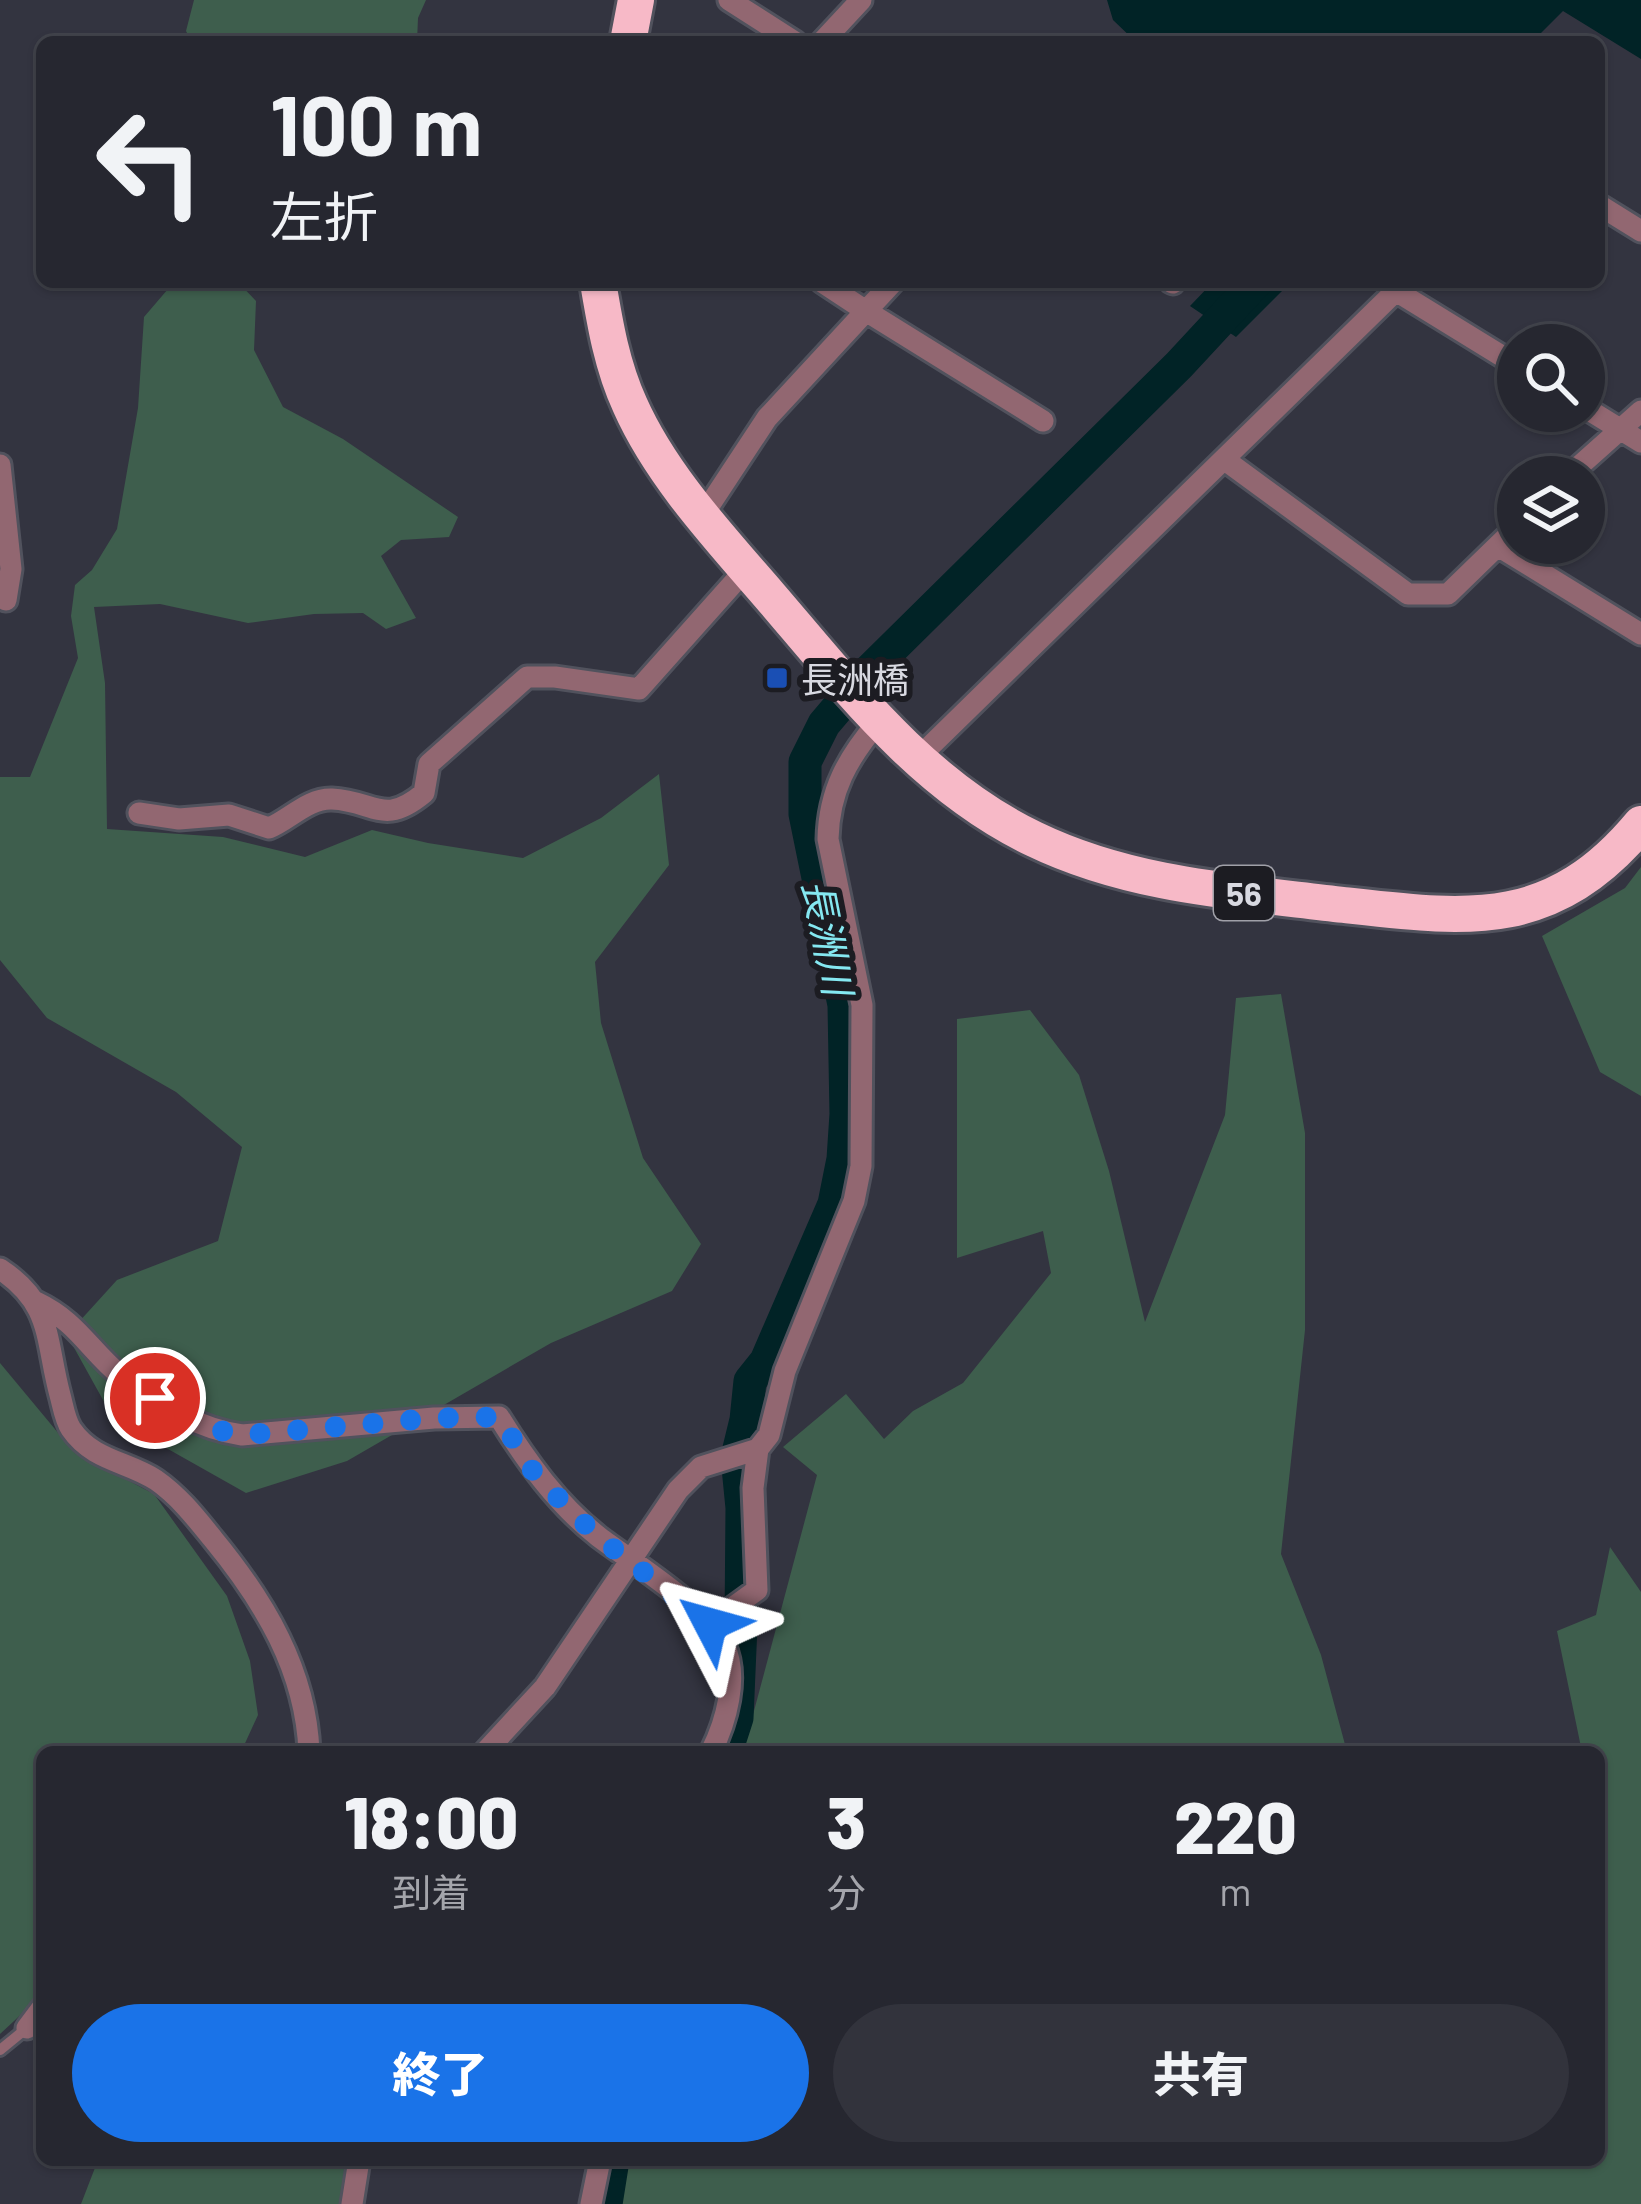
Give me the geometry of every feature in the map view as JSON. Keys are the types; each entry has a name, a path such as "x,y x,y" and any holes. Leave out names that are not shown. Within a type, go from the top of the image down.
{"highway":[{"path":"629,36 636,0"},
{"name":"56","path":"599,288 608,344 629,403 658,458 873,716 977,808 1036,840 1126,874 1447,916 1503,913 1558,895 1600,867 1641,824"}],"street":[{"path":"729,0 786,36"},
{"path":"828,36 861,0"},
{"path":"1605,209 1641,231"},
{"path":"831,288 1043,421"},
{"path":"703,514 767,418 887,288"},
{"path":"917,759 1398,288"},
{"path":"1403,288 1497,352"},
{"path":"1632,436 1641,411"},
{"path":"1605,419 1632,436"},
{"path":"1589,456 1598,447 1632,436"},
{"path":"1225,460 1408,594 1448,594 1497,547"},
{"path":"0,465 11,568 6,600"},
{"path":"1527,564 1641,634"},
{"path":"139,813 179,819 229,815 269,828 308,805 333,799 392,813 405,808 424,794 429,764 527,677 639,688 746,569"},
{"path":"490,1746 544,1687 678,1490 701,1467 758,1449 770,1435 785,1371 848,1218 861,1166 862,1005 829,839 829,817 847,760 873,716"},
{"path":"0,1268 25,1286 46,1323 69,1426 88,1449 153,1478 181,1501 253,1587 296,1680 308,1746"},
{"path":"36,1302 64,1316 122,1377 220,1432 242,1435 499,1417 536,1476 596,1535 710,1624 726,1647 730,1686 723,1728 714,1746"},
{"path":"710,1624 757,1589 753,1488 758,1449"},
{"path":"27,2028 36,2016"},
{"path":"352,2204 358,2166"},
{"path":"591,2204 599,2166"}],"lane":[{"path":"0,2050 27,2028"}],"shaded area":[{"path":"194,0 426,0 417,36 189,36"},
{"path":"1107,0 1641,0 1641,59 1563,11 1538,36 1130,36 1113,20"},
{"path":"169,288 244,288 256,301 254,350 283,407 343,439 458,517 449,537 401,540 381,556 416,618 386,629 363,613 248,623 160,604 94,607 105,683 107,829 223,837 305,857 372,830 523,858 601,818 659,774 669,865 595,962 601,1023 643,1158 701,1244 672,1291 551,1343 347,1461 246,1493 113,1418 67,1335 117,1280 218,1241 242,1147 176,1092 47,1018 0,960 0,777 30,777 78,658 71,616 75,585 92,570 117,529 138,408 144,317"},
{"path":"1207,288 1285,288 1236,337 1190,306"},
{"path":"1641,867 1641,1096 1600,1072 1542,936 1625,888"},
{"path":"1281,994 1305,1133 1305,1330 1281,1554 1321,1655 1345,1746 745,1746 817,1475 783,1447 846,1394 884,1439 913,1411 963,1383 1051,1273 1043,1231 957,1258 957,1019 1030,1010 1079,1075 1109,1171 1145,1322 1225,1115 1236,998"},
{"path":"0,1363 74,1452 154,1494 227,1596 250,1661 258,1715 244,1746 36,1746 36,2001 0,2034"},
{"path":"1610,1547 1641,1592 1641,2204 621,2204 627,2166 1605,2166 1605,1746 1581,1746 1557,1631 1596,1615"},
{"path":"96,2166 345,2166 341,2204 81,2204"}],"waterway":[{"name":"長洲川","path":"728,1746 737,1718 741,1625 742,1508 737,1457 750,1381 766,1361 834,1204 843,1159 844,1005 805,814 805,762 824,724 869,671 1179,365 1250,288"},
{"name":"長洲川","path":"606,2204 612,2166"}],"place":[{"name":"長洲橋","path":"777,678"}],"route":[{"path":"155,1398 220,1432 242,1435 499,1417 536,1476 596,1535 710,1624"}]}
